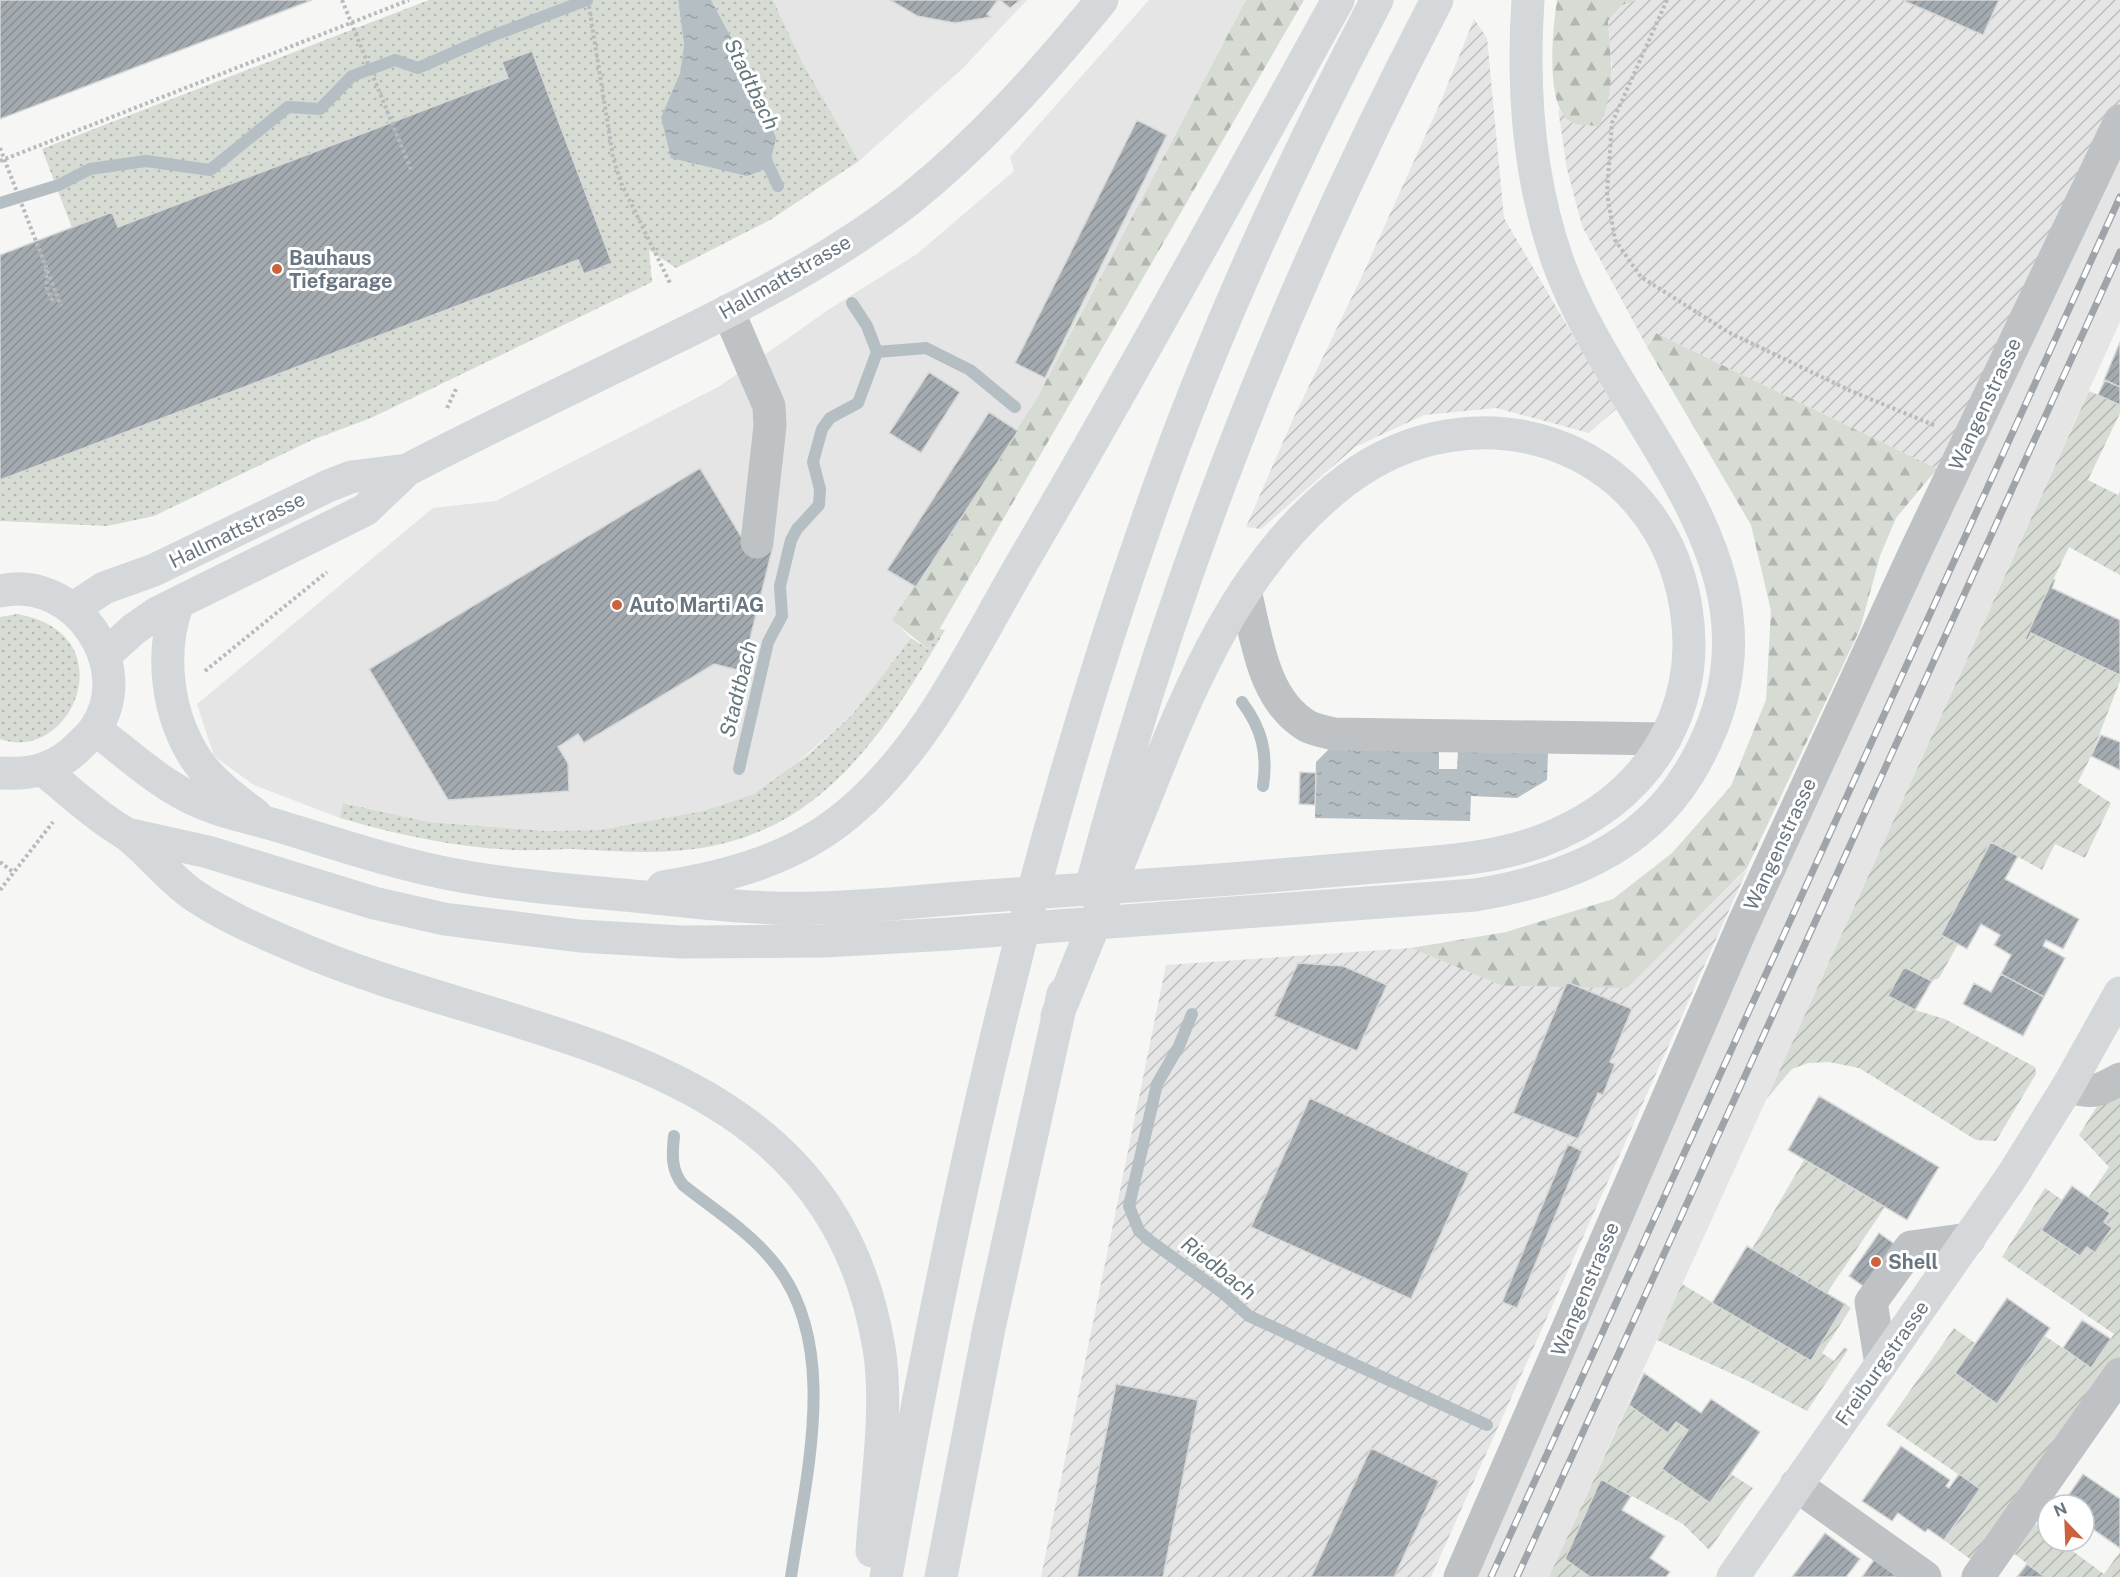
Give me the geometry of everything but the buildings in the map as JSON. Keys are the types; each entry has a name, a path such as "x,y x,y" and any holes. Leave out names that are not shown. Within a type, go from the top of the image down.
{"main road":[{"name":"Hallmattstrasse","path":"104,656 134,629 178,603 365,510 407,470 728,311 803,271 910,199 990,127 1102,0"},
{"path":"581,891 622,891 696,882 738,872 786,854 828,830 849,813 901,761 936,708 1053,509 1338,0"},
{"path":"886,1577 936,1317 987,1077 1052,821 1080,724 1148,516 1221,330 1302,148 1377,0"},
{"path":"941,1577 991,1317 1057,1016 1132,741 1177,600 1233,446 1310,260 1397,77 1437,0"},
{"path":"127,834 208,852 374,903 444,919 512,929 682,942 825,941 948,934 1475,895 1546,880 1603,856 1642,828 1682,785 1710,732 1719,709 1728,656 1728,631 1720,576 1691,502 1667,458 1605,360 1558,263 1539,195 1527,128 1524,72 1528,0"},
{"path":"95,729 144,768 184,795 224,813 267,823 369,855 456,876 581,891 784,908 957,898 1190,882 1438,862 1504,853 1556,835 1603,810 1636,781 1665,740 1682,700 1689,658 1688,614 1677,567 1666,544 1641,506 1606,472 1562,447 1514,435 1471,431 1426,438 1404,445 1367,465 1319,503 1268,560 1245,591 1204,660 1186,698 1057,1016"},
{"name":"Hallmattstrasse","path":"74,608 104,588 154,570 328,486 351,477 407,470"},
{"path":"0,591 33,591 56,597 74,608 88,625 104,656 108,684 105,707 95,729 71,754 43,770 22,774 0,773"},
{"path":"178,603 168,634 167,656 169,681 188,744 200,763 230,796 267,823"},
{"path":"43,770 127,834 194,895 236,919 347,968 419,993 580,1041 651,1069 713,1099 757,1130 794,1166 834,1220 862,1276 879,1350 881,1411 871,1577"},
{"name":"Freiburgstrasse","path":"1733,1577 1969,1239 2068,1086 2120,993"}],"lane":[{"name":"Wangenstrasse","path":"1460,1577 1742,927 1968,439 2120,121"},
{"path":"728,311 769,406 770,426 757,542"},
{"path":"1245,591 1265,670 1281,704 1308,727 1334,734 1665,740"},
{"path":"2068,1086 2086,1092 2095,1091 2120,1079"},
{"path":"1881,1364 1871,1302 1911,1247 1969,1239"},
{"path":"1978,1577 2120,1374"},
{"path":"1796,1485 1925,1577"}],"path":[{"path":"342,0 412,172"},
{"path":"0,161 409,0"},
{"path":"588,0 598,52 599,82 613,157 621,183 671,285"},
{"path":"1667,0 1612,123 1607,193 1615,240 1641,278 1728,332 1851,391 1968,439"},
{"path":"0,148 61,306"},
{"path":"46,266 47,289 53,302"},
{"path":"199,676 296,597"},
{"path":"0,890 60,814"},
{"path":"0,862 13,872"}],"shaded area":[{"path":"773,0 1027,0 962,69 859,161 801,60"},
{"path":"1149,0 1246,0 1036,400 893,620 911,638 852,715 784,774 754,794 703,811 599,830 546,831 429,822 344,803 340,818 254,785 214,756 197,704 433,508 496,501 720,386 828,310 917,254 1014,171 1010,157"},
{"path":"1637,0 2120,0 2120,108 1937,469 1656,333 1647,347 1582,226 1567,169 1558,109 1572,123 1612,68 1608,21 1622,5"},
{"path":"1474,19 1487,38 1504,218 1616,409 1589,433 1496,408 1424,415 1355,447 1261,529 1246,527 1293,419 1362,276 1441,101"},
{"path":"2120,121 2120,322 1549,1577 1460,1577"},
{"path":"1748,868 1431,1577 1041,1577 1166,965 1412,948 1503,986 1627,987"}],"green space":[{"path":"429,0 678,0 684,45 680,73 661,117 754,80 711,0 773,0 801,60 859,161 770,220 676,268 649,250 652,282 371,418 312,440 154,516 107,526 0,521 0,480 578,260 584,274 612,263 532,51 508,78 118,227 72,228 42,149"},
{"path":"1246,0 1304,0 928,649 892,620 1036,400"},
{"path":"1557,0 1637,0 1622,5 1608,21 1610,87 1599,126 1571,122 1562,114 1557,100 1552,66"},
{"path":"1656,333 1937,469 1896,518 1880,556 1860,629 1747,868 1627,988 1503,986 1411,948 1506,932 1613,899 1672,853 1731,786 1766,700 1771,611 1751,525 1647,347"},
{"path":"2089,391 2120,405 2120,413 2088,480 2118,495 2120,491 2120,575 2069,547 2025,639 2027,640 2031,633 2120,675 2120,681 2091,756 2078,782 2111,803 2085,858 2055,844 2042,870 1991,842 1941,935 1958,944 1939,978 1932,981 1904,967 1888,996 1915,1010 1945,1019 2035,1067 2036,1074 1996,1141 1976,1140 1859,1068 1829,1062 1808,1063 1792,1069 1767,1098"},
{"path":"17,614 51,626 71,645 79,669 77,693 66,716 49,733 26,742 0,739 0,617"},
{"path":"940,629 945,630 899,704 875,738 847,769 817,797 783,820 745,837 701,848 669,851 514,850 426,839 340,818 343,803 429,822 546,831 599,830 703,811 754,794 808,755 852,715 911,638 928,649"},
{"path":"2120,1092 2120,1360 1977,1564 1944,1540 1980,1489 1886,1425 1954,1328 1975,1343 1955,1373 1997,1403 2045,1336 2091,1367 2114,1334 2002,1257 2045,1188 2062,1200 2042,1230 2080,1256 2087,1247 2095,1252 2112,1229 2104,1222 2110,1213 2088,1198 2109,1167 2079,1135 2099,1103"},
{"path":"1804,1160 1885,1207 1827,1293 1752,1249"},
{"path":"1682,1284 1810,1361 1845,1304 1851,1308 1822,1353 1834,1361 1844,1347 1848,1350 1807,1411 1746,1380 1657,1340"},
{"path":"1628,1405 1668,1433 1676,1422 1688,1430 1662,1469 1710,1503 1731,1474 1753,1488 1709,1550 1683,1524 1601,1479 1565,1559 1590,1577 1549,1577"},
{"path":"2029,1519 2036,1524 2036,1553 2075,1553 2104,1574 2120,1552 2120,1577 2045,1577 2008,1549"}],"water":[{"path":"678,0 711,0 754,80 776,138 769,168 747,176 671,158 661,117 680,73 684,45"},
{"path":"1331,747 1439,749 1439,769 1457,769 1458,751 1548,753 1547,780 1517,798 1471,796 1470,821 1315,818 1316,762"}],"waterway":[{"path":"0,203 59,185 90,169 146,161 210,170 288,107 320,109 352,76 395,60 418,68 489,37 587,0"},
{"name":"Stadtbach","path":"763,154 778,186"},
{"name":"Stadtbach","path":"739,769 768,642 782,616 780,586 791,540 797,529 819,505 820,489 813,462 822,429 830,418 858,403 877,352 867,326 852,303"},
{"name":"Riedbach","path":"877,352 926,348 970,370 1015,407"},
{"name":"Riedbach","path":"1242,702 1262,742 1265,763 1263,786"},
{"name":"Riedbach","path":"1192,1014 1179,1046 1157,1084 1129,1206 1139,1231 1224,1294 1249,1316 1487,1425"},
{"path":"674,1136 673,1162 676,1174 683,1185 762,1248 793,1292 806,1330 813,1370 813,1412 810,1455 791,1577"}],"railway":[{"path":"1491,1577 2120,197"},
{"path":"1517,1577 2120,252"}],"place":[{"name":"Bauhaus Tiefgarage","path":"277,269"},
{"name":"Auto Marti AG","path":"617,605"},
{"name":"Shell","path":"1876,1262"}]}
